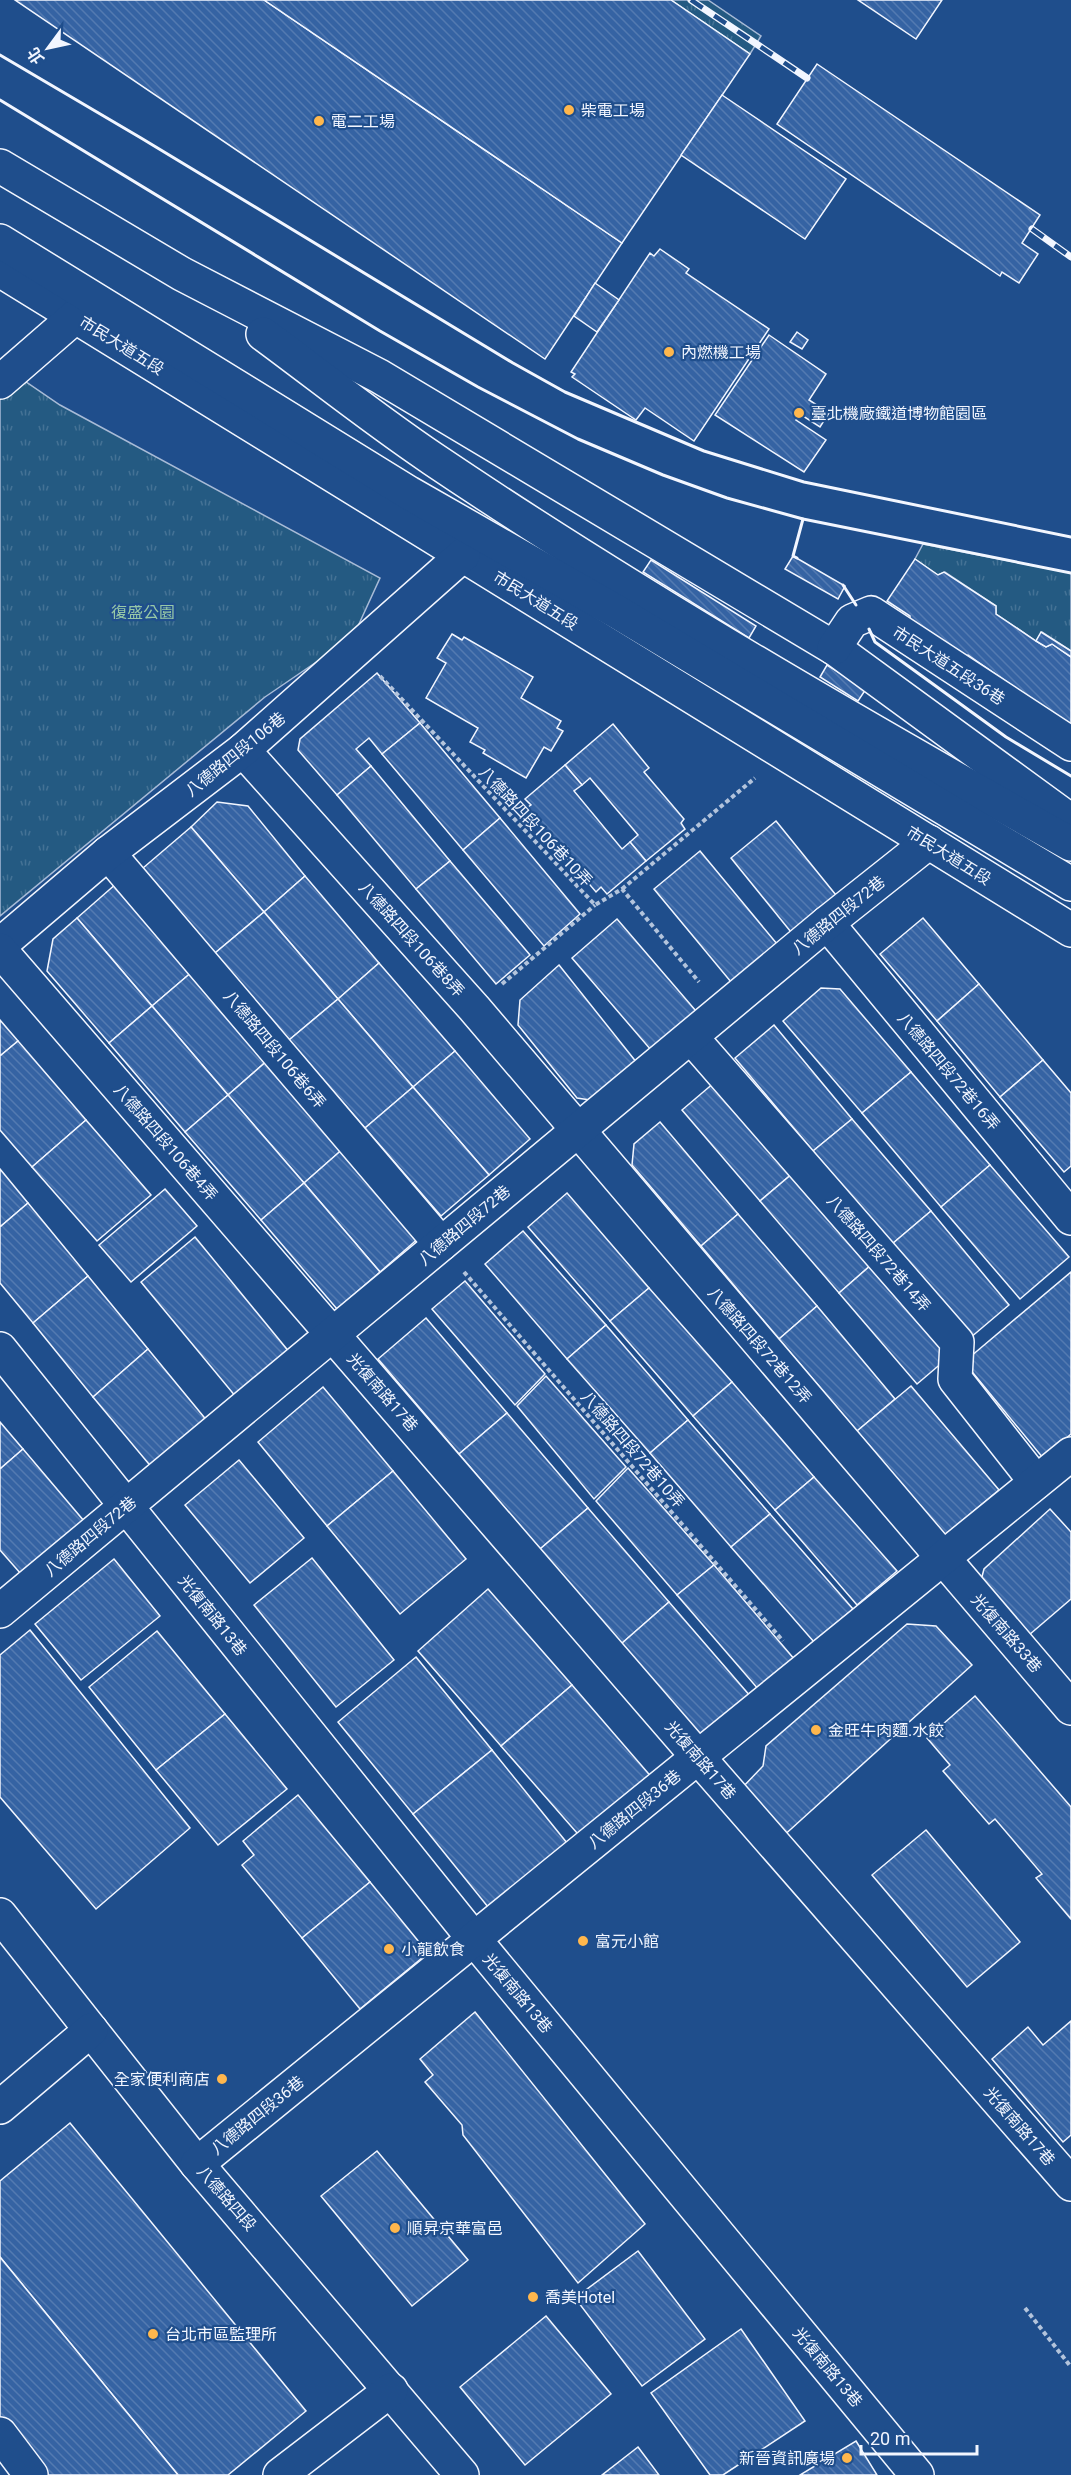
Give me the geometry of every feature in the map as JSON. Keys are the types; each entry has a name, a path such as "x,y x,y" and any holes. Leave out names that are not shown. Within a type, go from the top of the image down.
{"main road":[{"path":"0,166 182,274 379,376 834,648 1071,821"},
{"path":"0,242 409,494 619,613 1071,884"},
{"name":"市民大道五段","path":"0,270 1071,930"},
{"path":"182,274 433,459 594,562 931,765 1071,844"},
{"path":"0,382 76,316"},
{"name":"八德路四段106巷","path":"0,945 108,853 243,750 463,555"},
{"name":"市民大道五段36巷","path":"834,648 852,621 871,614 1071,744"},
{"name":"八德路四段106巷8弄","path":"243,750 474,1008 577,1131"},
{"name":"八德路四段72巷","path":"0,1611 722,1010 929,842"},
{"name":"八德路四段106巷6弄","path":"108,853 441,1245"},
{"name":"八德路四段72巷16弄","path":"827,924 1071,1218"},
{"name":"八德路四段106巷4弄","path":"0,950 333,1334"},
{"name":"八德路四段72巷14弄","path":"691,1037 957,1342 955,1379 1036,1482"},
{"name":"八德路四段72巷12弄","path":"577,1131 942,1558"},
{"name":"光復南路17巷","path":"333,1334 1071,2184"},
{"name":"光復南路13巷","path":"0,1349 474,1939 917,2475"},
{"name":"八德路四段36巷","path":"197,2164 1071,1454"},
{"name":"光復南路33巷","path":"942,1558 1071,1708"},
{"name":"八德路四段","path":"0,1915 197,2164 392,2390 455,2472"},
{"path":"0,2107 91,2030"},
{"path":"280,2475 392,2390"},
{"path":"0,2434 31,2475"}],"path":[{"name":"八德路四段106巷10弄","path":"357,650 595,905 622,890 785,753"},
{"path":"622,890 722,1010"},
{"path":"474,1008 595,905"},
{"name":"八德路四段72巷10弄","path":"441,1245 807,1669"},
{"path":"1025,2308 1071,2367"}],"green space":[{"path":"671,0 708,0 761,36 750,54"},
{"name":"復盛公園","path":"0,364 60,405 380,578 353,637 265,697 0,916"},
{"path":"923,544 1071,573 1071,651 1042,632 1036,641 996,614 996,606 945,572 938,575 915,559"}],"building":[{"name":"電二工場","path":"15,0 264,0 622,243 545,359"},
{"name":"柴電工場","path":"264,0 671,0 750,54 622,243"},
{"path":"858,0 942,0 916,39"},
{"path":"817,64 1040,215 1022,243 1038,254 1019,283 1002,272 1000,276 777,124"},
{"path":"722,95 846,179 805,239 681,155"},
{"name":"內燃機工場","path":"660,249 689,269 686,273 769,329 694,441 645,408 636,420 572,377 575,374 571,372 650,253 654,256"},
{"path":"595,283 619,300 597,332 574,316"},
{"path":"797,332 808,340 802,349 790,342"},
{"path":"769,335 826,374 809,400 829,413 820,427 800,414 796,420 826,440 804,472 715,415"},
{"path":"793,556 845,586 838,599 785,569"},
{"path":"915,559 938,575 944,572 996,606 996,614 1036,641 1046,647 1052,644 1071,657 1071,732 1017,695 1017,689 968,655 962,658 910,623 910,616 887,601"},
{"path":"651,560 756,626 749,638 643,572"},
{"path":"1041,632 1071,651 1071,657 1052,644 1046,647 1036,641"},
{"path":"452,634 462,640 464,637 533,677 521,698 561,721 557,728 563,731 551,751 544,747 526,778 483,753 485,750 470,742 478,728 426,698 446,663 437,658"},
{"path":"827,665 866,689 858,701 820,677"},
{"path":"377,673 420,723 382,754 369,738 356,749 371,766 337,795 298,750 300,739"},
{"path":"420,723 500,818 463,850 382,754"},
{"path":"613,724 649,768 644,772 684,819 681,823 685,829 646,861 630,842 638,835 590,778 582,785 565,765"},
{"path":"565,765 582,785 574,791 622,849 630,842 646,861 607,894 601,887 596,892 525,809 531,805 525,799"},
{"path":"371,766 450,861 416,889 337,795"},
{"path":"217,802 248,806 305,876 264,912 191,827"},
{"path":"500,818 580,914 544,946 463,850"},
{"path":"776,821 844,905 799,942 731,858"},
{"path":"191,827 264,912 215,953 143,868"},
{"path":"700,851 782,950 736,988 654,889"},
{"path":"450,861 530,955 496,984 416,889"},
{"path":"305,876 379,963 338,999 264,912"},
{"path":"117,883 193,971 152,1006 77,918"},
{"path":"264,912 338,999 289,1040 215,953"},
{"path":"77,918 152,1006 109,1043 47,971 53,939"},
{"path":"923,918 979,984 937,1021 880,954"},
{"path":"617,919 702,1018 657,1057 572,958"},
{"path":"379,963 455,1051 413,1087 338,999"},
{"path":"559,965 641,1068 603,1102 577,1098 518,1025 520,1000"},
{"path":"193,971 269,1059 228,1095 152,1006"},
{"path":"979,984 1043,1060 1000,1097 937,1021"},
{"path":"821,988 840,989 911,1072 862,1113 783,1021"},
{"path":"338,999 413,1087 365,1128 289,1040"},
{"path":"152,1006 228,1095 185,1132 109,1043"},
{"path":"0,1020 18,1041 0,1056"},
{"path":"774,1025 852,1119 813,1151 735,1058"},
{"path":"18,1041 86,1120 32,1167 0,1130 0,1056"},
{"path":"455,1051 530,1139 489,1175 413,1087"},
{"path":"269,1059 345,1147 304,1183 228,1095"},
{"path":"1043,1060 1071,1093 1071,1166 1064,1172 1000,1097"},
{"path":"911,1072 990,1165 941,1207 862,1113"},
{"path":"715,1082 793,1173 760,1201 682,1110"},
{"path":"413,1087 489,1175 441,1216 365,1128"},
{"path":"228,1095 304,1183 261,1220 185,1132"},
{"path":"852,1119 931,1211 892,1244 813,1151"},
{"path":"86,1120 151,1195 97,1241 32,1167"},
{"path":"660,1122 738,1214 701,1246 632,1165 634,1144"},
{"path":"345,1147 421,1236 380,1272 304,1183"},
{"path":"990,1165 1069,1257 1020,1299 941,1207"},
{"path":"0,1169 28,1203 0,1227"},
{"path":"793,1173 871,1265 839,1293 760,1201"},
{"path":"304,1183 380,1272 337,1309 261,1220"},
{"path":"165,1189 197,1226 131,1282 99,1245"},
{"path":"567,1193 649,1288 610,1321 528,1227"},
{"path":"28,1203 88,1276 33,1323 0,1283 0,1227"},
{"path":"931,1211 1009,1305 970,1338 892,1244"},
{"path":"738,1214 817,1306 779,1339 701,1246"},
{"path":"523,1231 606,1325 567,1359 485,1264"},
{"path":"195,1237 290,1353 236,1397 141,1282"},
{"path":"871,1265 950,1356 917,1384 839,1293"},
{"path":"1071,1272 1071,1434 1043,1458 964,1362"},
{"path":"88,1276 148,1349 93,1397 33,1323"},
{"path":"465,1281 545,1374 515,1405 432,1309"},
{"path":"649,1288 732,1382 693,1416 610,1321"},
{"path":"817,1306 895,1399 857,1431 779,1339"},
{"path":"426,1318 507,1413 459,1454 378,1359"},
{"path":"606,1325 688,1420 650,1453 567,1359"},
{"path":"148,1349 208,1422 153,1469 93,1397"},
{"path":"546,1376 626,1467 594,1499 517,1406"},
{"path":"732,1382 814,1477 775,1510 693,1416"},
{"path":"911,1386 999,1490 945,1535 857,1431"},
{"path":"323,1387 393,1471 327,1526 258,1442"},
{"path":"507,1413 588,1508 540,1549 459,1454"},
{"path":"688,1420 770,1514 731,1547 650,1453"},
{"path":"0,1422 23,1449 0,1469"},
{"path":"23,1449 84,1521 21,1574 0,1550 0,1469"},
{"path":"239,1460 304,1538 250,1583 185,1505"},
{"path":"628,1468 714,1565 677,1595 596,1501"},
{"path":"393,1471 466,1559 400,1614 327,1526"},
{"path":"814,1477 897,1571 857,1605 775,1510"},
{"path":"588,1508 669,1602 621,1644 540,1549"},
{"path":"1050,1509 1071,1532 1071,1599 1022,1641 979,1588 984,1569"},
{"path":"770,1514 853,1609 814,1642 731,1547"},
{"path":"312,1558 394,1660 336,1707 254,1605"},
{"path":"114,1559 160,1616 81,1680 35,1624"},
{"path":"714,1565 795,1660 759,1690 677,1595"},
{"path":"488,1589 572,1685 501,1746 418,1651"},
{"path":"669,1602 751,1697 703,1739 621,1644"},
{"path":"907,1624 936,1626 972,1665 780,1839 740,1790 763,1766 766,1746"},
{"path":"30,1630 190,1828 96,1909 0,1797 0,1655"},
{"path":"157,1631 225,1714 156,1770 89,1687"},
{"path":"416,1657 492,1750 413,1814 338,1722"},
{"path":"572,1685 654,1780 584,1841 501,1746"},
{"path":"975,1696 1071,1807 1071,1919 1036,1878 1042,1874 995,1819 989,1824 943,1771 950,1765 927,1738"},
{"path":"225,1714 287,1789 218,1845 156,1770"},
{"path":"492,1750 567,1843 488,1907 413,1814"},
{"path":"298,1795 370,1882 302,1938 242,1865 254,1855 243,1841"},
{"path":"926,1830 1020,1942 967,1987 872,1875"},
{"path":"370,1882 428,1953 360,2009 302,1938"},
{"path":"475,2012 645,2224 578,2283 463,2135 462,2125 425,2082 433,2075 420,2059"},
{"path":"1071,2021 1071,2135 1063,2142 992,2059 1028,2027 1043,2045"},
{"name":"台北市區監理所","path":"70,2123 306,2411 228,2475 178,2475 0,2257 0,2181"},
{"name":"順昇京華富邑","path":"377,2151 468,2260 412,2306 321,2196"},
{"path":"638,2251 705,2339 642,2386 575,2298"},
{"path":"0,2257 178,2475 44,2475 0,2421"},
{"path":"546,2316 611,2394 525,2465 460,2387"},
{"path":"741,2329 805,2421 723,2475 710,2475 651,2393"},
{"name":"新晉資訊廣場","path":"856,2441 877,2475 800,2475"},
{"path":"638,2447 659,2475 602,2475"}],"railway":[{"path":"691,0 807,78"},
{"path":"1032,229 1071,257"}],"wall":[{"path":"0,55 565,392 704,451 804,482 1071,537"},
{"path":"0,100 380,331 478,387 578,439 663,475 727,498 803,519 1071,573"},
{"path":"797,558 793,556 803,519"},
{"path":"843,585 856,605"},
{"path":"869,629 875,642 1006,737 1071,776"}],"place":[{"name":"柴電工場","path":"569,110"},
{"name":"電二工場","path":"319,121"},
{"name":"內燃機工場","path":"669,352"},
{"name":"臺北機廠鐵道博物館園區","path":"799,413"},
{"name":"金旺牛肉麵.水餃","path":"816,1730"},
{"name":"富元小館","path":"583,1941"},
{"name":"小龍飲食","path":"389,1949"},
{"name":"全家便利商店","path":"222,2079"},
{"name":"順昇京華富邑","path":"395,2228"},
{"name":"喬美Hotel","path":"533,2297"},
{"name":"台北市區監理所","path":"153,2334"},
{"name":"新晉資訊廣場","path":"847,2458"}]}
